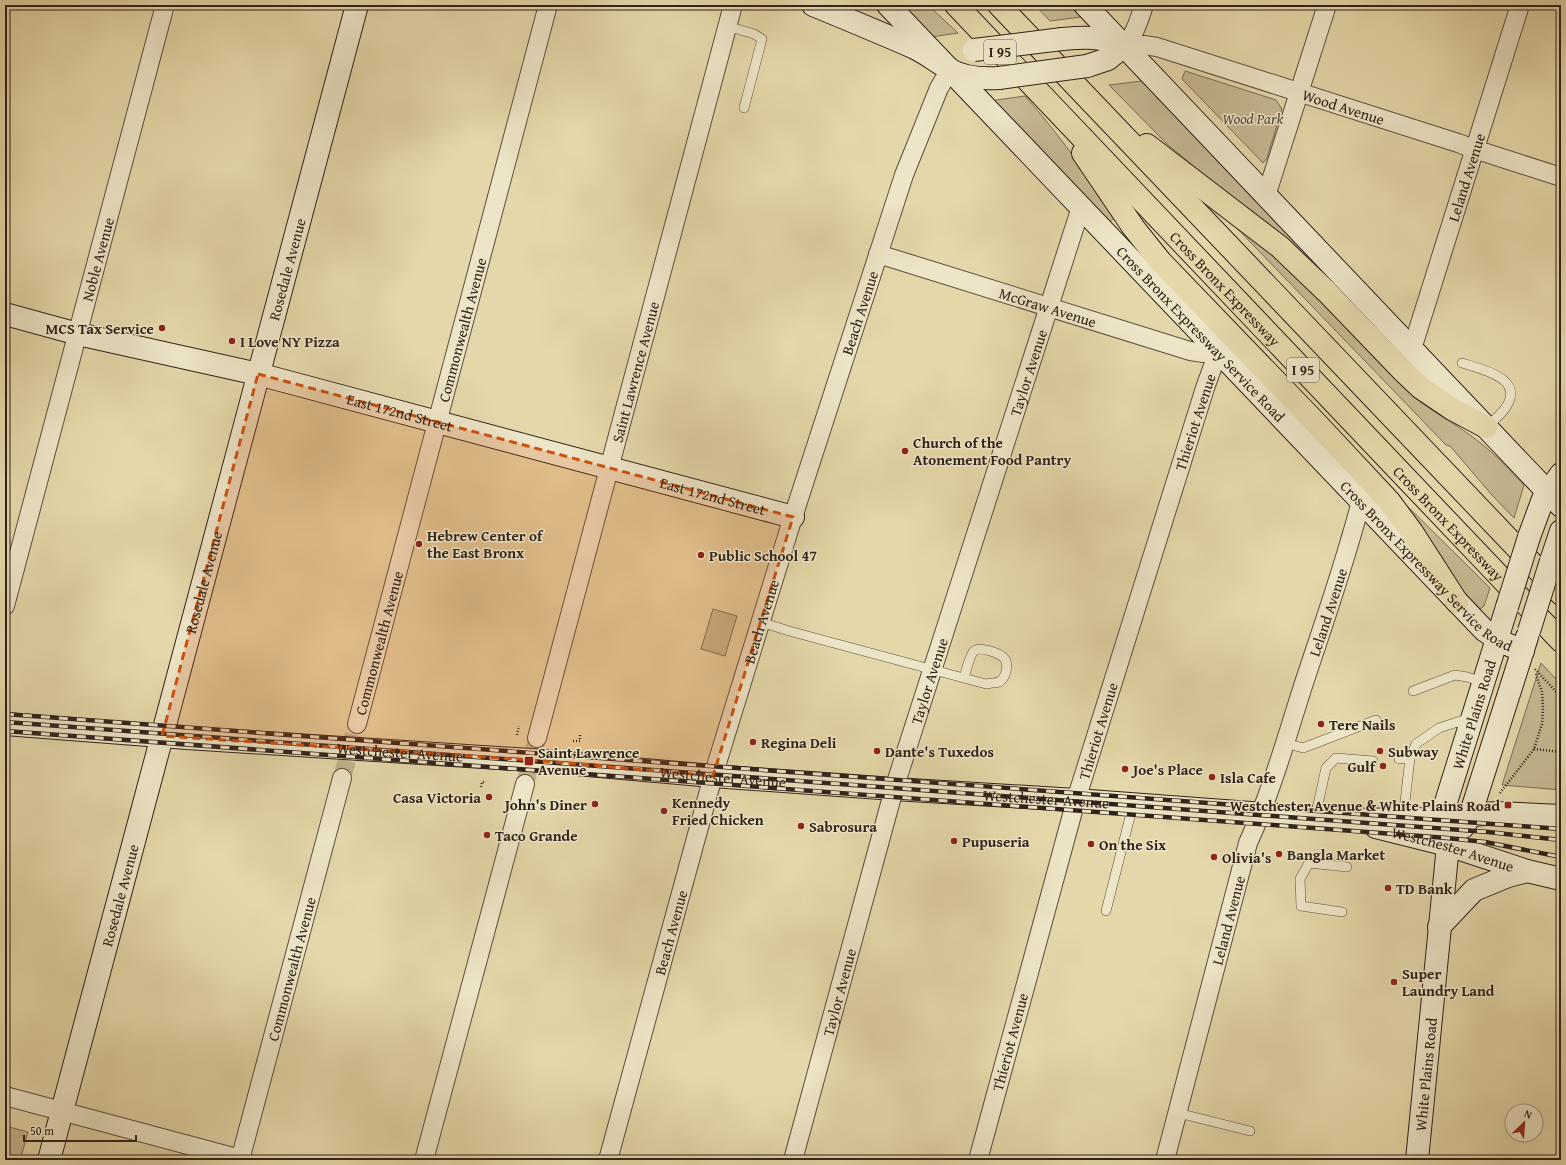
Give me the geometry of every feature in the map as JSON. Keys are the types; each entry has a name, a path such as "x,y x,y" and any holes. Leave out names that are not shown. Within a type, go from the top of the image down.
{"highway":[{"name":"Cross Bronx Expressway","path":"956,5 1561,641"},
{"name":"Cross Bronx Expressway","path":"999,5 1561,594"},
{"path":"1004,5 1016,24"},
{"path":"1044,98 1151,251 1173,276 1317,424 1388,501 1412,532 1456,602"},
{"path":"1095,106 1280,247 1318,282 1402,370 1422,388 1452,409 1486,427"}],"main road":[{"name":"Rosedale Avenue","path":"49,1160 356,5"},
{"path":"813,5 914,48 938,61 950,70 973,78 999,78 1087,66 1108,59 1124,46"},
{"name":"Cross Bronx Expressway Service Road","path":"888,5 1484,630 1496,639 1526,641"},
{"path":"1085,5 1554,499"},
{"path":"950,70 961,58 974,50 1084,37 1098,38 1124,46"},
{"name":"East 172nd Street","path":"5,314 78,334 258,374 794,517"},
{"name":"White Plains Road","path":"1417,1160 1448,845 1441,818 1506,607 1536,516 1554,499 1561,474"},
{"name":"White Plains Road","path":"1448,845 1460,832 1470,816 1561,530"},
{"name":"Westchester Avenue","path":"5,724 162,736 531,760 713,776 1076,800 1345,820 1441,818 1497,813 1561,816"},
{"name":"Westchester Avenue","path":"1345,820 1448,845 1527,871 1561,879"},
{"path":"1439,927 1474,890 1508,876 1527,871"}],"street":[{"name":"Noble Avenue","path":"5,606 165,5"},
{"name":"Commonwealth Avenue","path":"356,724 548,5"},
{"name":"Saint Lawrence Avenue","path":"537,738 733,5"},
{"path":"1124,46 1134,32 1144,5"},
{"path":"1266,196 1327,5"},
{"name":"Leland Avenue","path":"1412,349 1520,5"},
{"name":"Wood Avenue","path":"1124,46 1138,45 1157,47 1561,177"},
{"name":"Beach Avenue","path":"608,1160 713,776 761,622 904,175 918,136 942,82 950,70"},
{"name":"Taylor Avenue","path":"794,1160 894,789 1081,207"},
{"name":"McGraw Avenue","path":"878,254 1190,351 1204,353 1218,352"},
{"name":"Thieriot Avenue","path":"978,1160 1076,800 1218,352"},
{"name":"Leland Avenue","path":"1165,1160 1248,843 1261,814 1285,743 1361,501"},
{"name":"Commonwealth Avenue","path":"241,1160 342,778"},
{"path":"424,1160 525,784"},
{"path":"5,1096 241,1160"}],"lane":[{"path":"727,26 754,34 762,39 744,108"},
{"path":"1462,363 1495,374 1503,379 1510,388 1510,396 1507,407 1486,427"},
{"path":"761,622 789,631 986,684 998,682 1003,677 1007,666 1005,658 982,649 976,650 973,653 964,677"},
{"path":"1413,691 1455,675 1483,682"},
{"path":"1403,819 1410,758 1416,744 1439,728 1472,718"},
{"path":"1285,743 1303,748 1376,720"},
{"path":"1315,818 1326,768 1336,758 1373,761"},
{"path":"1399,759 1410,758"},
{"path":"1106,911 1132,805"},
{"path":"1342,912 1301,906 1300,879 1310,863 1346,867"},
{"path":"1178,1113 1250,1131"}],"path":[{"path":"1500,793 1534,749 1542,724 1542,692 1533,667 1561,696"},
{"path":"517,735 519,726"},
{"path":"573,741 580,741 580,735"},
{"path":"1534,749 1561,752"},
{"path":"481,787 482,782 486,782"}],"highlighted area":[{"path":"258,374 793,517 713,776 531,760 162,736"}],"green space":[{"path":"901,5 928,5 958,33 931,37"},
{"path":"1035,5 1070,5 1081,17 1050,21"},
{"name":"Wood Park","path":"1185,71 1276,100 1282,109 1267,158 1263,163 1182,79"},
{"path":"1142,81 1316,264 1312,266 1278,237 1269,224 1215,184 1167,144 1109,85"},
{"path":"1025,96 1061,140 1116,216 1109,223 994,102 996,100"},
{"path":"1229,220 1295,273 1413,396 1481,443 1512,472 1524,485 1514,518 1491,494 1450,446 1446,445"},
{"path":"1376,475 1490,588 1484,606 1480,609 1458,586"},
{"path":"713,609 737,616 725,656 701,649"},
{"path":"1541,663 1555,678 1561,673 1561,790 1502,785"},
{"path":"5,1126 28,1132 20,1160 5,1160"}],"tunnel":[{"path":"342,778 357,724"},
{"path":"525,784 537,738"}],"railway":[{"path":"5,714 1561,829"},
{"path":"5,722 1488,832 1561,840"},
{"path":"5,731 1447,838 1485,842 1561,857"}],"place":[{"name":"MCS Tax Service","path":"162,328"},
{"name":"I Love NY Pizza","path":"232,341"},
{"name":"Church of the Atonement Food Pantry","path":"905,451"},
{"name":"Hebrew Center of the East Bronx","path":"419,544"},
{"name":"Public School 47","path":"701,555"},
{"name":"Tere Nails","path":"1321,724"},
{"name":"Regina Deli","path":"753,742"},
{"name":"Dante's Tuxedos","path":"877,751"},
{"name":"Subway","path":"1380,751"},
{"name":"Saint Lawrence Avenue","path":"529,761"},
{"name":"Gulf","path":"1383,766"},
{"name":"Joe's Place","path":"1125,769"},
{"name":"Isla Cafe","path":"1212,777"},
{"name":"Casa Victoria","path":"489,797"},
{"name":"John's Diner","path":"595,804"},
{"name":"Westchester Avenue & White Plains Road","path":"1508,805"},
{"name":"Kennedy Fried Chicken","path":"664,811"},
{"name":"Sabrosura","path":"801,826"},
{"name":"Taco Grande","path":"487,835"},
{"name":"Pupuseria","path":"954,841"},
{"name":"On the Six","path":"1091,844"},
{"name":"Bangla Market","path":"1279,854"},
{"name":"Olivia's","path":"1214,857"},
{"name":"TD Bank","path":"1388,888"},
{"name":"Super Laundry Land","path":"1394,982"}]}
